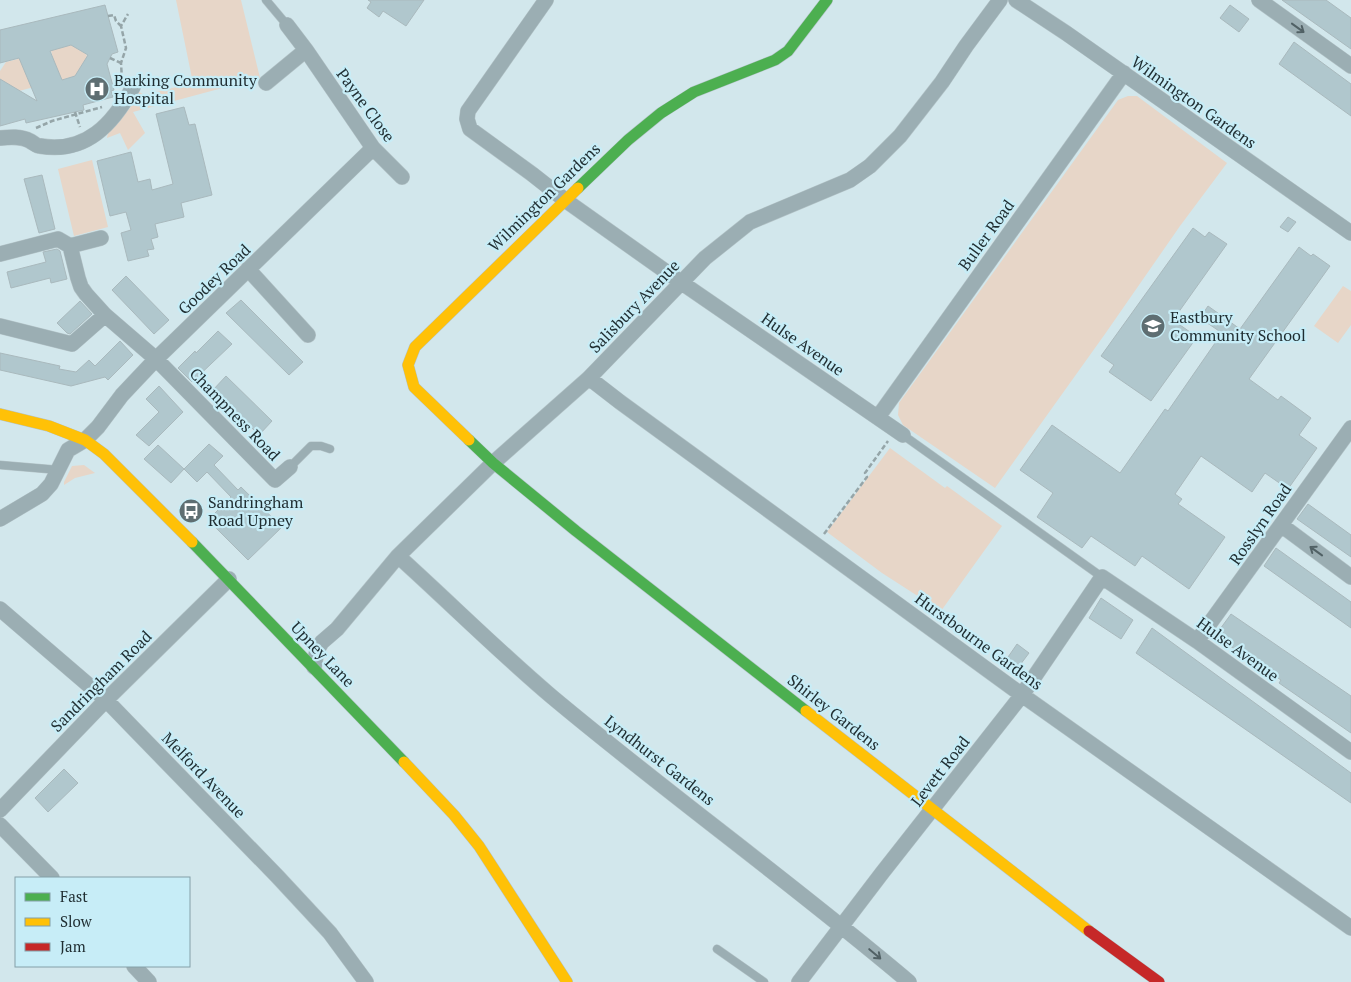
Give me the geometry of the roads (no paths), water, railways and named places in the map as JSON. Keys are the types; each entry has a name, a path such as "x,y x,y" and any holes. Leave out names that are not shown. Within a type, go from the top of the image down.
{"street":[{"name":"Hulse Avenue","path":"546,0 468,111 470,129 565,200 899,433"},
{"name":"Wilmington Gardens","path":"493,463 414,387 408,365 415,347 628,140 661,113 694,92 775,60 788,51 826,0"},
{"name":"Salisbury Avenue","path":"314,667 317,650 322,642 337,629 398,556 493,463 589,378 705,258 750,222 850,180 870,166 900,136 942,82 1000,0"},
{"name":"Wilmington Gardens","path":"1016,0 1124,73 1351,233"},
{"path":"1259,0 1351,66"},
{"name":"Payne Close","path":"287,25 373,148 402,178"},
{"path":"266,82 306,50"},
{"name":"Buller Road","path":"878,417 1124,73"},
{"path":"0,138 14,137 29,140 37,146 59,148 74,145 100,131 122,109 128,87"},
{"name":"Goodey Road","path":"0,519 42,494 51,484 68,450 85,440 98,427 122,395 156,359 373,148"},
{"path":"0,254 58,239 70,246 101,241"},
{"path":"70,246 81,287 105,315 156,359"},
{"path":"248,270 308,334"},
{"path":"0,326 72,344 105,315"},
{"name":"Champness Road","path":"156,359 275,480 290,467"},
{"name":"Hurstbourne Gardens","path":"589,378 1022,695 1351,928"},
{"name":"Upney Lane","path":"0,414 50,426 85,440 119,469 314,667 459,821 479,846 558,966 566,982"},
{"name":"Rosslyn Road","path":"1197,641 1351,428"},
{"name":"Shirley Gardens","path":"493,463 576,531 1070,917 1159,982"},
{"path":"1281,525 1351,577"},
{"name":"Lyndhurst Gardens","path":"398,556 550,695 842,925 908,982"},
{"name":"Hulse Avenue","path":"1102,577 1197,641 1351,752"},
{"name":"Levett Road","path":"799,982 1022,695 1102,577"},
{"name":"Sandringham Road","path":"0,810 106,700 228,579"},
{"name":"Melford Avenue","path":"0,609 106,700 330,933 366,982"},
{"path":"0,825 51,877"},
{"path":"135,967 149,982"}],"lane":[{"path":"266,0 287,25"},
{"path":"899,433 1102,577"},
{"path":"290,467 312,446 330,449"},
{"path":"0,465 59,470"},
{"path":"717,950 764,982"}],"place":[{"name":"Barking Community Hospital","path":"97,89"},
{"name":"Eastbury Community School","path":"1153,326"},
{"name":"Sandringham Road Upney","path":"191,511"}]}
